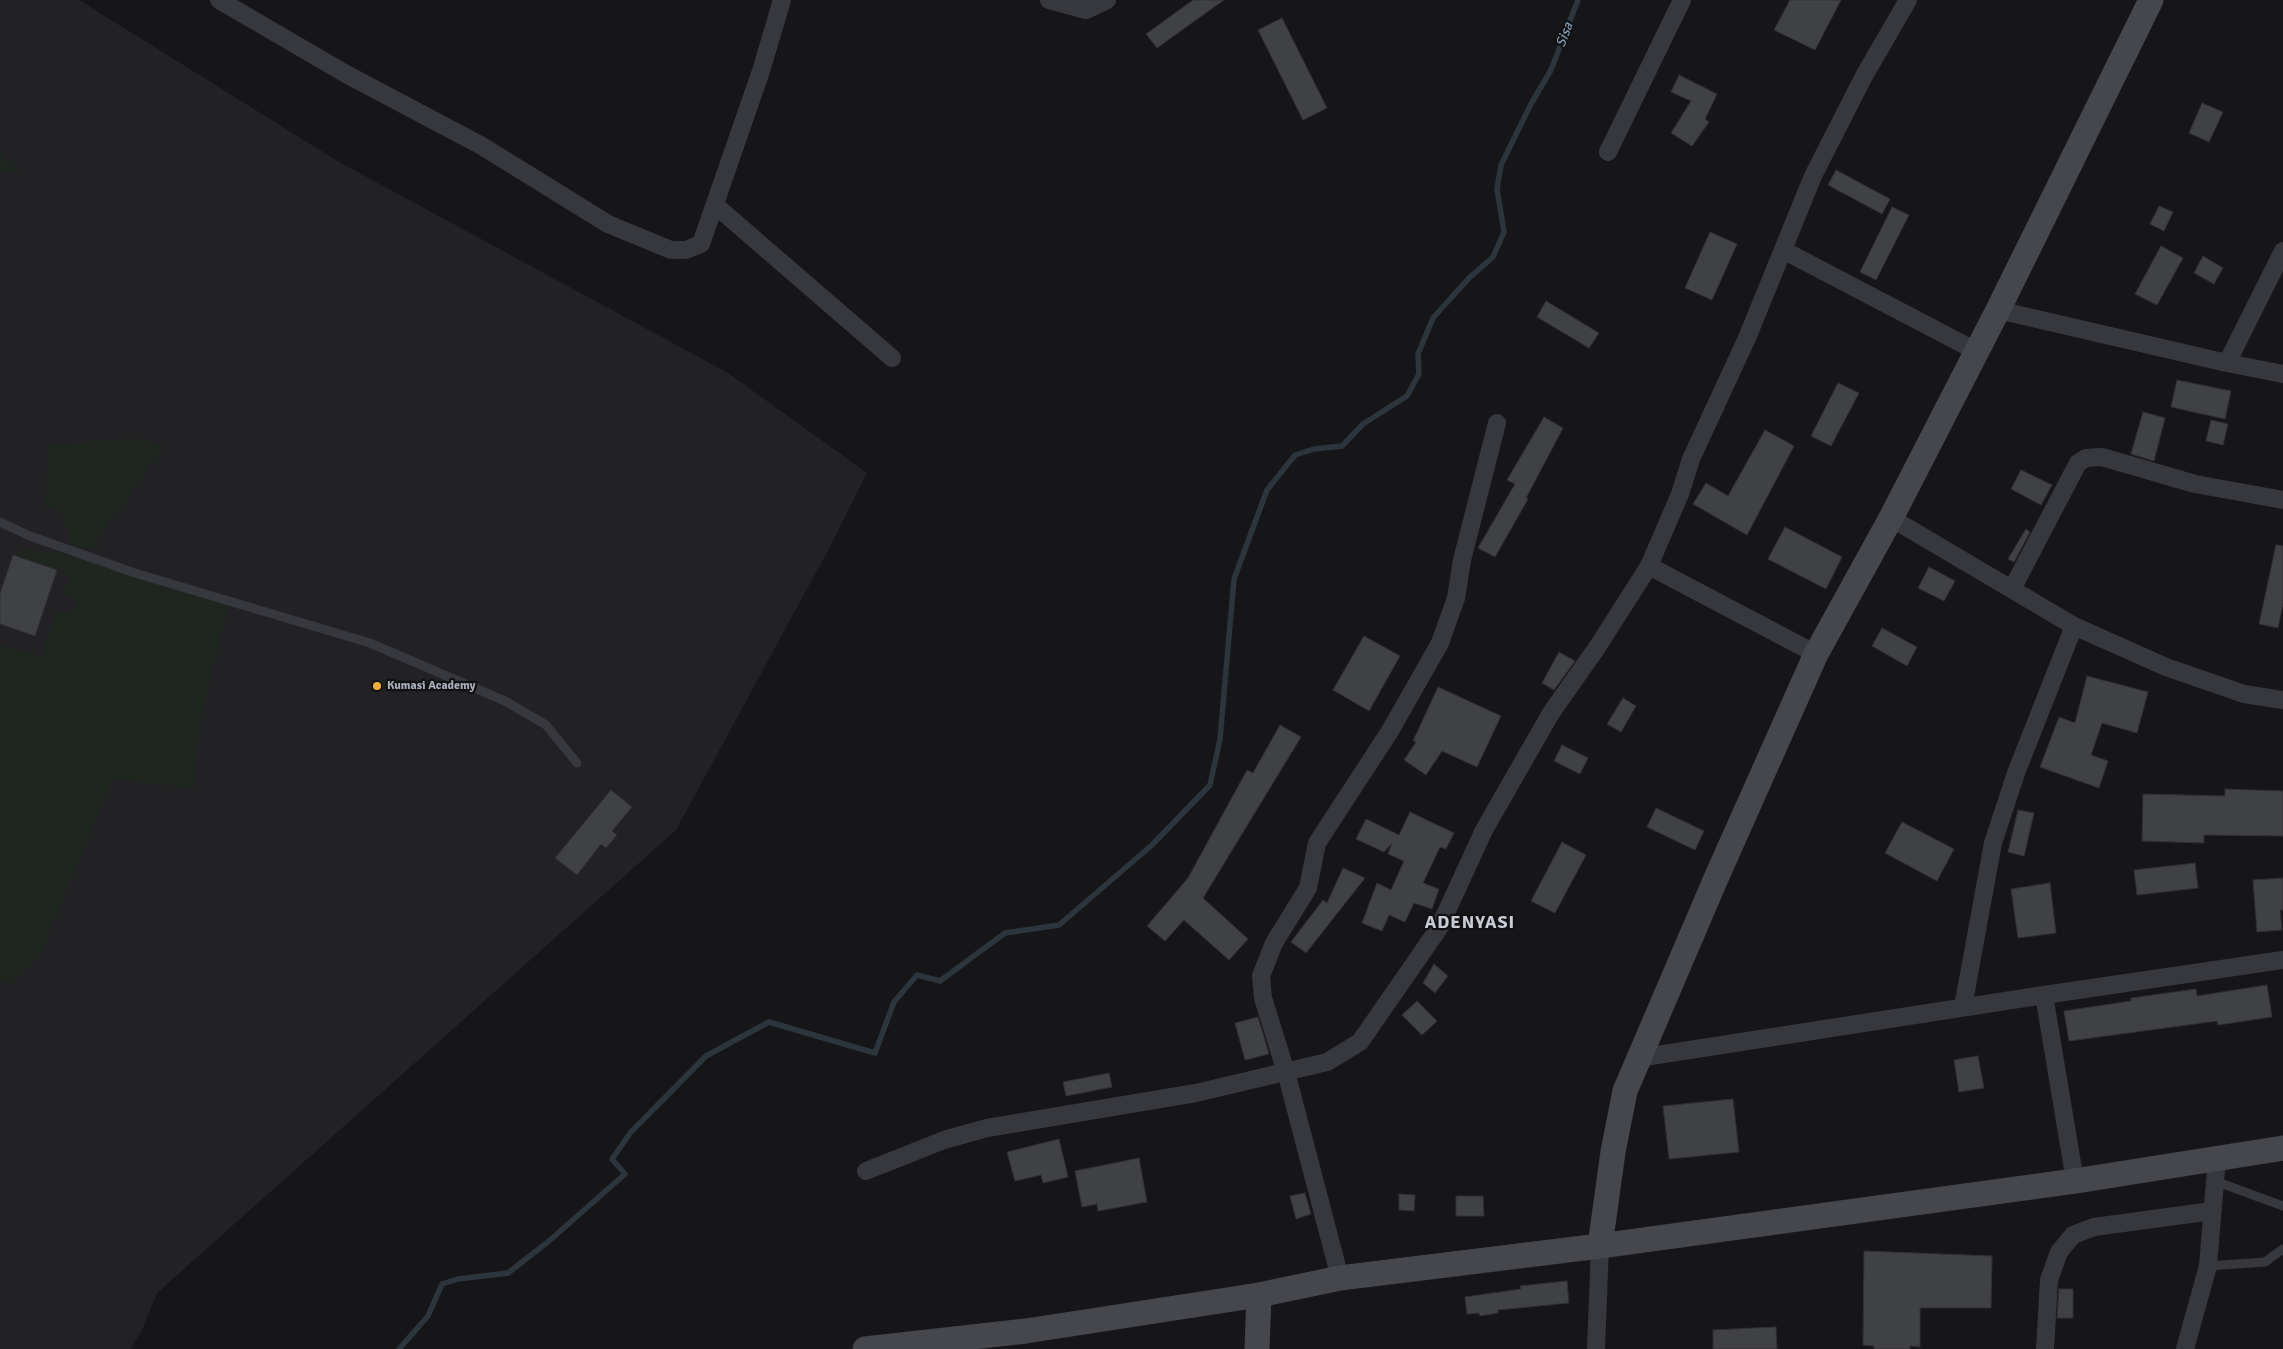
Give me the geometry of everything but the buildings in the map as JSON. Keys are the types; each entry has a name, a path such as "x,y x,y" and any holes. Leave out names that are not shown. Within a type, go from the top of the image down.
{"street":[{"path":"219,0 338,69 482,146 608,224 671,250 686,250 701,244 761,71 782,0"},
{"path":"1049,0 1086,10 1107,0"},
{"path":"1608,152 1682,0"},
{"path":"866,1171 944,1140 987,1128 1196,1093 1327,1062 1360,1042 1439,928 1484,830 1546,722 1649,566 1680,494 1691,459 1747,338 1813,176 1864,76 1908,0"},
{"path":"1596,1349 1600,1246 1613,1152 1625,1091 1638,1058 1816,654 1891,518 1998,310 2151,0"},
{"path":"715,205 892,358"},
{"path":"1783,250 1976,351"},
{"path":"2227,363 2283,251"},
{"path":"1998,310 2227,363 2283,374"},
{"path":"1340,1278 1286,1072 1263,998 1261,976 1274,943 1308,888 1317,843 1390,731 1440,643 1456,598 1462,560 1497,423"},
{"path":"2012,589 2078,463 2086,458 2102,456 2196,484 2283,500"},
{"path":"1891,518 2074,626 2166,667 2244,694 2283,700"},
{"path":"1649,566 1816,654"},
{"path":"1963,1007 1993,843 2016,773 2074,626"},
{"path":"1638,1058 1963,1007 2283,960"},
{"path":"2044,995 2075,1182"},
{"path":"865,1349 1026,1331 1259,1295 1340,1278 1600,1246 2075,1182 2216,1169 2283,1148"},
{"path":"2185,1349 2208,1266 2216,1169"},
{"path":"2046,1349 2048,1280 2059,1252 2073,1235 2094,1227 2212,1212"},
{"path":"1257,1349 1259,1295"}],"lane":[{"path":"0,522 30,536 135,573 370,643 505,701 546,725 577,763"},
{"path":"2216,1169 2283,1206"},
{"path":"2208,1266 2265,1262 2283,1249"}],"shaded area":[{"name":"Kumasi Academy","path":"0,0 79,0 339,162 728,373 867,473 833,541 676,830 157,1293 142,1330 130,1349 0,1349"},
{"path":"0,152 20,175 0,170"},
{"path":"137,438 164,446 96,542 98,550 69,544 62,511 45,507 50,445"},
{"path":"20,549 67,554 230,598 200,721 195,788 113,779 41,952 9,984 0,980 0,645 42,657 55,611 73,613 77,600 64,596 69,573 17,555"}],"waterway":[{"name":"Sisa","path":"399,1349 428,1316 442,1284 458,1279 508,1273 549,1241 625,1174 612,1159 631,1132 706,1056 769,1022 875,1053 894,1002 917,975 940,981 1005,933 1059,925 1152,845 1210,785 1220,739 1234,579 1267,490 1295,455 1314,449 1342,446 1363,424 1407,396 1419,374 1418,354 1433,318 1469,278 1493,257 1504,232 1497,189 1501,165 1531,104 1551,70 1578,0"}],"place":[{"name":"Kumasi Academy","path":"377,686"}],"district":[{"name":"ADENYASI","path":"1470,923"}]}
